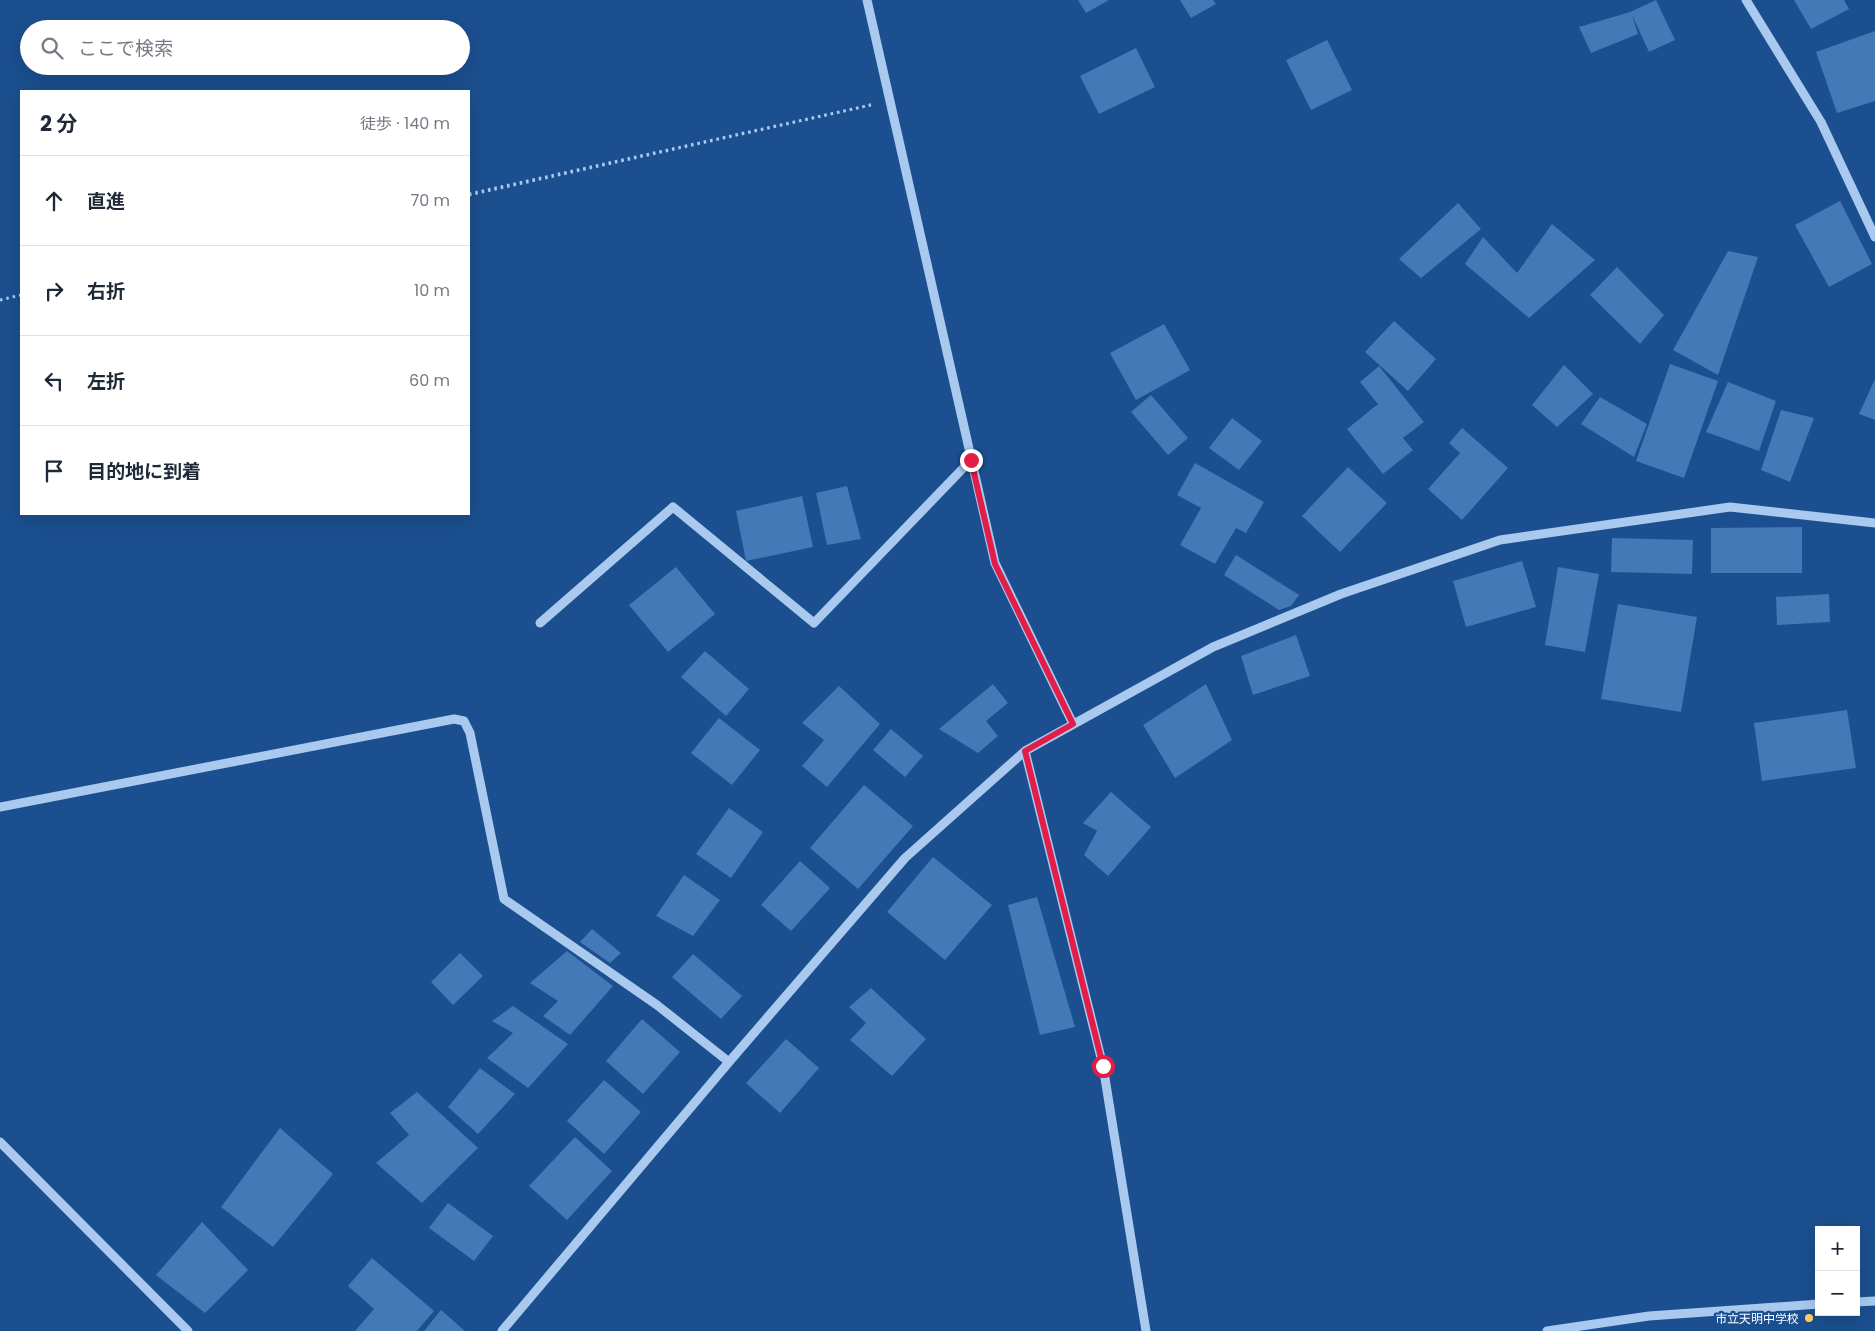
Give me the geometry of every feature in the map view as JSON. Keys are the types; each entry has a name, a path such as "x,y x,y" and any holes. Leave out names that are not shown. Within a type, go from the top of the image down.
{"street":[{"path":"867,0 995,564 1073,724"},
{"path":"1746,0 1821,122 1875,237"},
{"path":"540,623 673,507 814,623 971,460"},
{"path":"502,1331 729,1062 905,858 1025,751 1213,647 1341,594 1500,540 1730,507 1875,523"},
{"path":"0,807 454,719 464,721 470,733 504,899 657,1005 729,1062"},
{"path":"1025,751 1103,1066 1146,1331"},
{"path":"0,1142 188,1331"},
{"path":"1860,1302 1875,1301"},
{"path":"1547,1331 1649,1316 1815,1304"}],"path":[{"path":"470,195 880,103"},
{"path":"0,299 20,295"}],"building":[{"path":"1078,0 1109,0 1086,13"},
{"path":"1180,0 1213,0 1216,4 1191,18"},
{"path":"1656,0 1675,40 1649,52 1632,15 1638,34 1591,53 1579,27 1630,12"},
{"path":"1794,0 1844,0 1849,9 1811,29"},
{"path":"1875,31 1875,101 1837,113 1816,52"},
{"path":"1327,40 1352,90 1311,110 1286,60"},
{"path":"1136,48 1155,87 1099,114 1080,76"},
{"path":"1840,201 1872,264 1829,287 1795,225"},
{"path":"1458,203 1481,229 1421,278 1399,259"},
{"path":"1552,224 1595,260 1529,318 1465,264 1483,237 1517,273"},
{"path":"1728,251 1758,257 1718,375 1673,350"},
{"path":"1617,267 1664,315 1640,344 1590,295"},
{"path":"1394,321 1436,359 1408,391 1365,352"},
{"path":"1164,324 1190,370 1136,400 1110,353"},
{"path":"1670,364 1718,381 1684,478 1636,461"},
{"path":"1564,365 1593,394 1557,427 1532,405"},
{"path":"1379,366 1424,422 1403,438 1413,450 1383,474 1347,429 1378,404 1360,382"},
{"path":"1875,379 1875,420 1859,414"},
{"path":"1728,382 1776,401 1759,451 1706,432"},
{"path":"1151,395 1188,438 1168,455 1131,412"},
{"path":"1600,397 1647,424 1634,457 1581,424"},
{"path":"1781,410 1814,418 1790,482 1761,470"},
{"path":"1232,418 1262,441 1239,470 1209,448"},
{"path":"1462,428 1508,468 1462,520 1428,489 1460,453 1449,443"},
{"path":"1195,463 1264,502 1246,533 1236,528 1215,564 1180,545 1201,508 1177,495"},
{"path":"1348,467 1387,503 1340,552 1302,516"},
{"path":"847,486 861,539 827,545 816,493"},
{"path":"802,496 813,547 746,561 736,511"},
{"path":"1802,527 1802,573 1711,573 1711,528"},
{"path":"1612,538 1693,540 1692,574 1611,572"},
{"path":"1236,555 1299,595 1291,606 1279,610 1224,575"},
{"path":"1522,561 1536,607 1466,627 1453,581"},
{"path":"676,567 715,614 668,652 629,605"},
{"path":"1558,567 1599,574 1585,652 1545,645"},
{"path":"1829,594 1830,622 1777,625 1776,597"},
{"path":"1618,604 1697,617 1681,712 1601,699"},
{"path":"1296,635 1310,676 1253,695 1241,656"},
{"path":"705,651 749,689 726,716 681,677"},
{"path":"993,684 1008,703 986,721 998,736 978,753 939,729"},
{"path":"1206,684 1232,740 1175,778 1143,725"},
{"path":"839,686 880,724 827,787 802,766 824,740 802,723"},
{"path":"1847,710 1856,768 1762,781 1754,723"},
{"path":"719,718 760,750 732,785 691,753"},
{"path":"891,729 923,756 905,777 873,750"},
{"path":"864,785 913,826 858,889 810,848"},
{"path":"1111,792 1151,827 1108,876 1084,855 1097,831 1083,823"},
{"path":"729,808 763,832 731,878 696,854"},
{"path":"933,857 992,905 945,960 887,912"},
{"path":"800,861 830,888 791,931 761,905"},
{"path":"684,875 720,900 693,936 656,916"},
{"path":"1037,897 1075,1027 1040,1035 1008,905"},
{"path":"592,929 621,953 610,963 580,942"},
{"path":"567,951 613,986 570,1035 543,1016 558,1001 530,983"},
{"path":"460,953 483,976 453,1005 431,982"},
{"path":"693,954 742,996 721,1019 672,977"},
{"path":"871,988 926,1039 892,1076 850,1040 866,1023 849,1007"},
{"path":"513,1006 568,1044 528,1088 487,1058 513,1033 492,1021"},
{"path":"642,1019 680,1052 643,1094 606,1061"},
{"path":"786,1039 819,1068 780,1113 746,1083"},
{"path":"480,1068 515,1094 478,1134 448,1107"},
{"path":"604,1080 641,1112 604,1154 567,1121"},
{"path":"417,1092 478,1148 422,1203 376,1163 409,1135 390,1113"},
{"path":"280,1128 333,1174 273,1247 221,1207"},
{"path":"575,1137 612,1171 567,1220 529,1186"},
{"path":"448,1203 493,1236 474,1261 429,1228"},
{"path":"202,1222 248,1270 205,1313 156,1275"},
{"path":"372,1258 434,1311 417,1331 355,1331 374,1309 348,1286"},
{"path":"441,1310 465,1331 424,1331"}],"place":[{"name":"市立天明中学校","path":"1809,1318"}],"route":[{"path":"971,460 995,564 1073,724 1025,751 1103,1066"}]}
